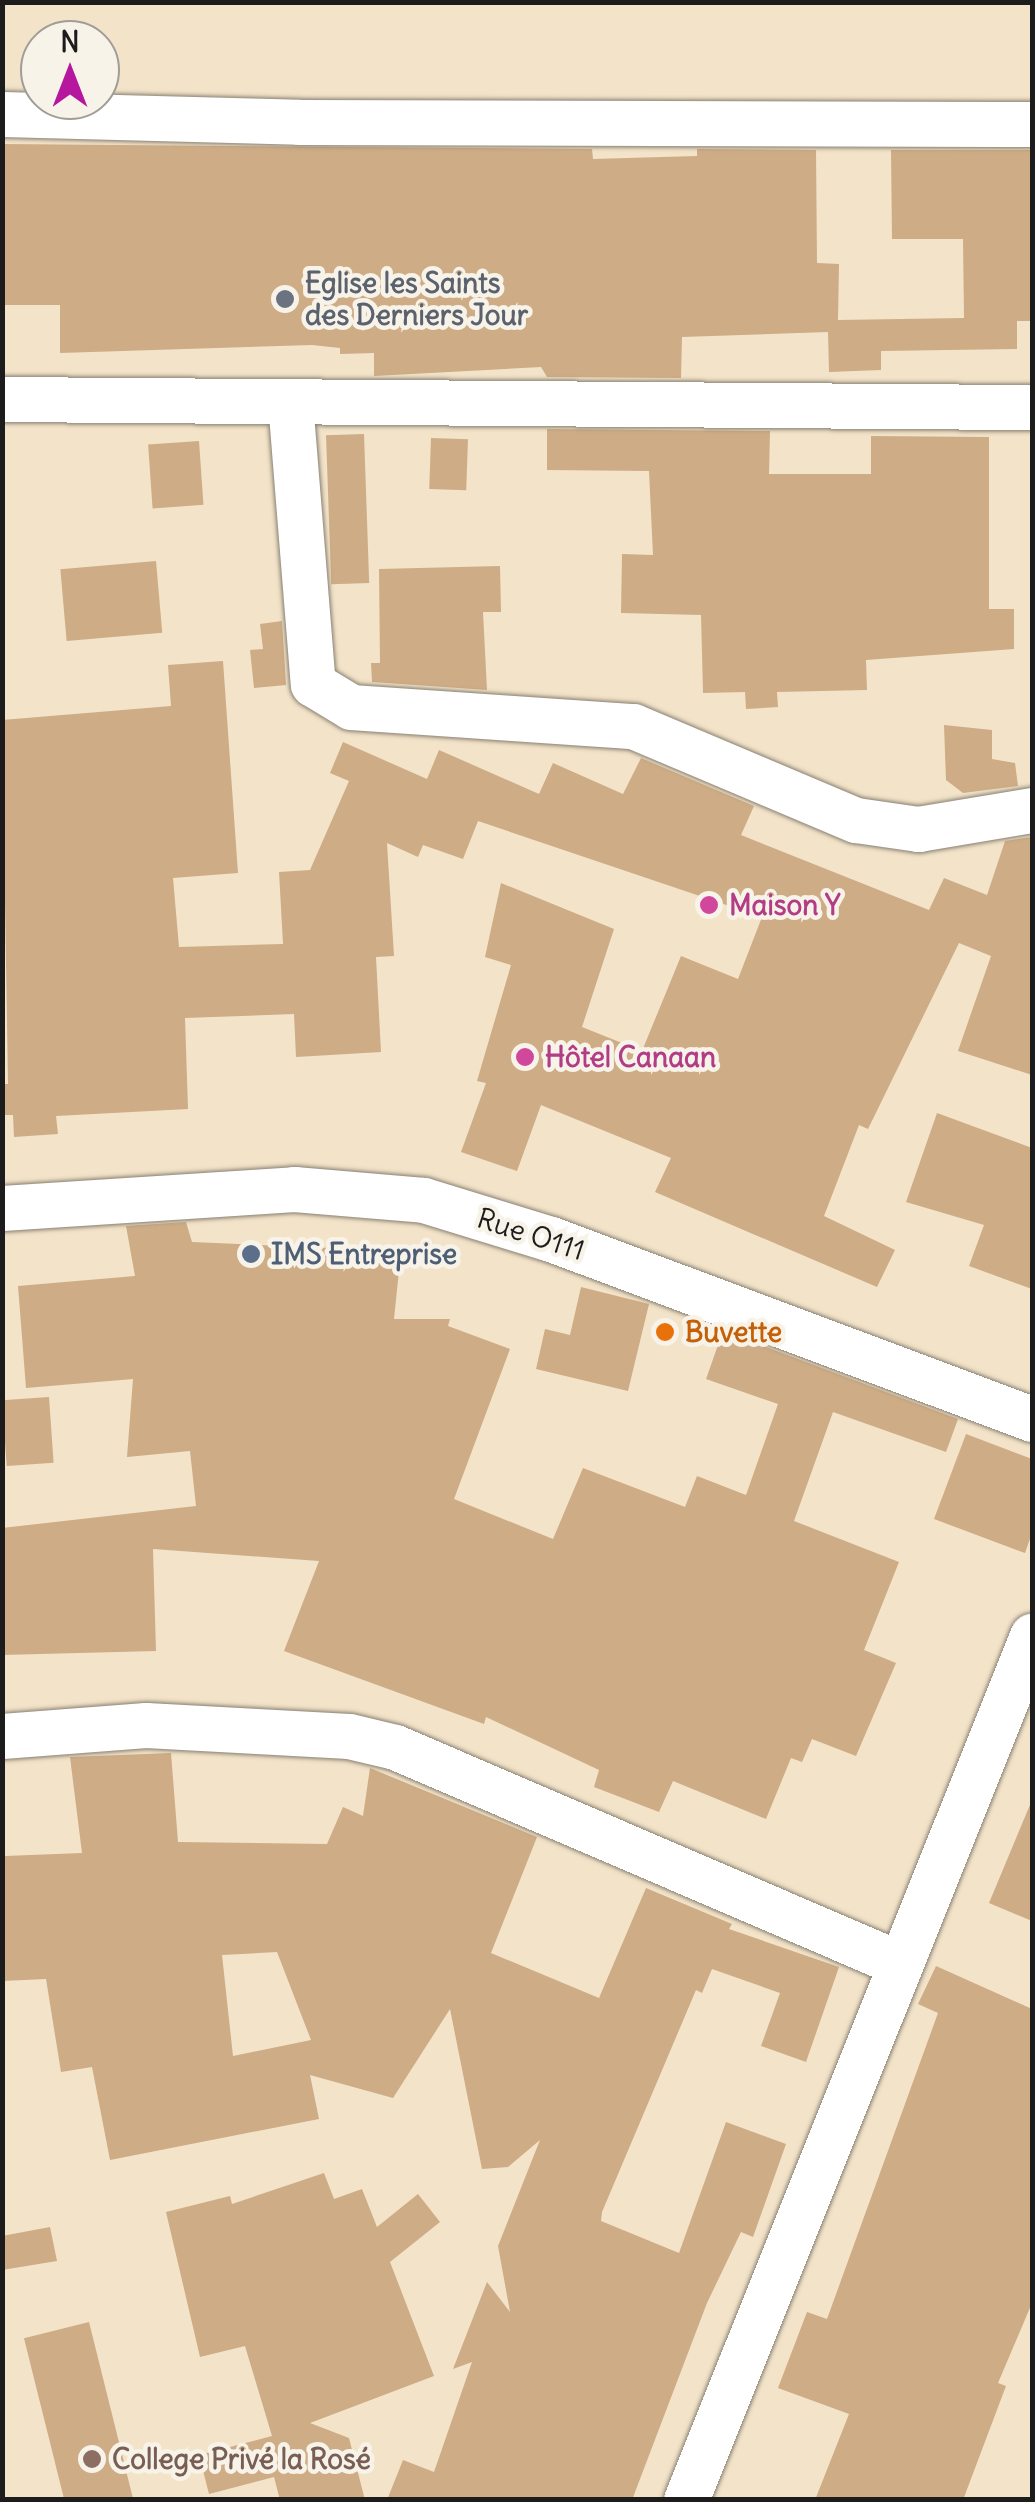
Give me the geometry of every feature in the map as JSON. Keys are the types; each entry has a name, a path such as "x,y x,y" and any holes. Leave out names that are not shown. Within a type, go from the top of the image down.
{"street":[{"path":"2,114 299,122 1032,124"},
{"path":"2,400 1032,407"},
{"path":"290,401 313,684 351,707 633,726 856,820 918,829 1032,810"},
{"name":"Rue O111","path":"2,1208 294,1189 424,1200 551,1239 1032,1419"},
{"path":"686,2500 1032,1636"},
{"path":"2,1736 146,1725 349,1736 395,1747 898,1963"}],"building":[{"path":"2,144 592,149 593,159 697,156 697,149 816,150 817,263 839,264 838,320 964,318 963,239 892,239 891,150 1032,150 1032,321 1017,321 1017,349 881,351 881,370 829,372 828,332 682,337 681,378 547,377 541,367 374,376 374,353 340,354 340,348 312,345 60,353 60,305 2,305"},
{"path":"547,429 770,431 769,474 871,474 871,436 989,437 989,609 1014,609 1014,649 866,660 867,690 777,692 778,707 746,709 745,692 703,693 701,615 621,613 622,554 653,555 649,471 547,470"},
{"path":"364,434 369,583 331,584 326,435"},
{"path":"431,438 468,439 466,490 429,489"},
{"path":"199,441 203,505 153,508 148,445"},
{"path":"156,561 162,633 67,641 60,569"},
{"path":"500,566 501,612 483,612 487,690 372,682 371,663 380,663 379,569"},
{"path":"282,621 286,685 254,688 250,650 263,649 260,624"},
{"path":"223,661 238,873 173,878 179,947 283,944 279,872 310,870 349,781 330,773 343,742 427,779 439,750 539,794 553,763 623,794 641,758 754,806 741,835 929,910 944,878 987,895 1005,841 1032,837 1032,1075 958,1051 991,956 959,943 868,1129 859,1125 824,1216 895,1250 877,1287 655,1192 671,1158 541,1105 517,1171 461,1152 486,1083 477,1081 511,965 485,957 501,883 614,929 582,1027 642,1051 681,956 738,979 762,917 478,821 463,859 423,845 418,857 387,843 394,956 376,957 381,1052 296,1057 294,1014 185,1018 188,1109 56,1116 58,1134 14,1137 13,1115 2,1115 2,1084 8,1084 2,720 171,706 168,665"},
{"path":"944,725 992,730 992,759 1015,763 1018,786 963,793 946,780"},
{"path":"937,1113 1032,1148 1032,1289 969,1266 984,1225 906,1202"},
{"path":"186,1222 192,1242 401,1251 394,1319 450,1319 448,1326 510,1349 454,1499 553,1539 583,1468 685,1507 697,1476 746,1495 778,1404 706,1379 723,1331 958,1419 946,1452 833,1412 794,1521 899,1562 864,1650 896,1663 856,1756 812,1739 802,1762 791,1758 766,1819 673,1781 659,1812 594,1787 599,1770 486,1717 484,1724 284,1651 319,1561 153,1549 156,1651 2,1655 2,1528 196,1506 190,1451 127,1457 133,1379 26,1388 18,1286 135,1276 126,1226"},
{"path":"581,1287 649,1304 628,1391 536,1369 545,1329 570,1335"},
{"path":"49,1397 54,1463 7,1466 2,1400"},
{"path":"966,1434 1032,1459 1032,1533 1025,1553 934,1519"},
{"path":"171,1753 178,1842 327,1844 343,1807 363,1816 370,1768 537,1837 491,1953 599,1998 646,1888 732,1924 729,1929 839,1967 806,2062 761,2046 780,1993 712,1969 702,1993 696,1990 602,2212 601,2221 679,2253 726,2122 786,2144 753,2237 741,2232 707,2303 632,2500 387,2500 403,2460 434,2472 472,2362 453,2369 487,2282 510,2312 498,2246 540,2140 508,2167 482,2169 450,2009 393,2098 310,2075 319,2119 110,2160 92,2067 61,2072 46,1979 2,1981 5,1856 82,1853 70,1757","holes":["277,1952 311,2040 233,2056 222,1955"]},
{"path":"1032,1800 1032,1921 989,1903"},
{"path":"936,1966 1032,2009 1032,2303 998,2383 1006,2386 963,2500 815,2500 849,2414 778,2388 807,2312 827,2319 938,2013 918,2004"},
{"path":"324,2173 334,2199 362,2189 377,2227 418,2194 440,2222 390,2262 434,2376 310,2423 349,2438 365,2500 280,2500 274,2477 209,2494 199,2455 272,2436 245,2346 200,2357 166,2212 230,2196 232,2204"},
{"path":"50,2227 57,2261 2,2270 2,2236"},
{"path":"89,2322 133,2500 64,2500 24,2338"}],"place":[{"name":"Eglise les Saints des Derniers Jour","path":"285,299"},
{"name":"Maison Y","path":"709,905"},
{"name":"Hôtel Canaan","path":"525,1057"},
{"name":"IMS Entreprise","path":"251,1254"},
{"name":"Buvette","path":"665,1332"},
{"name":"College Privé la Rosé","path":"92,2459"}]}
